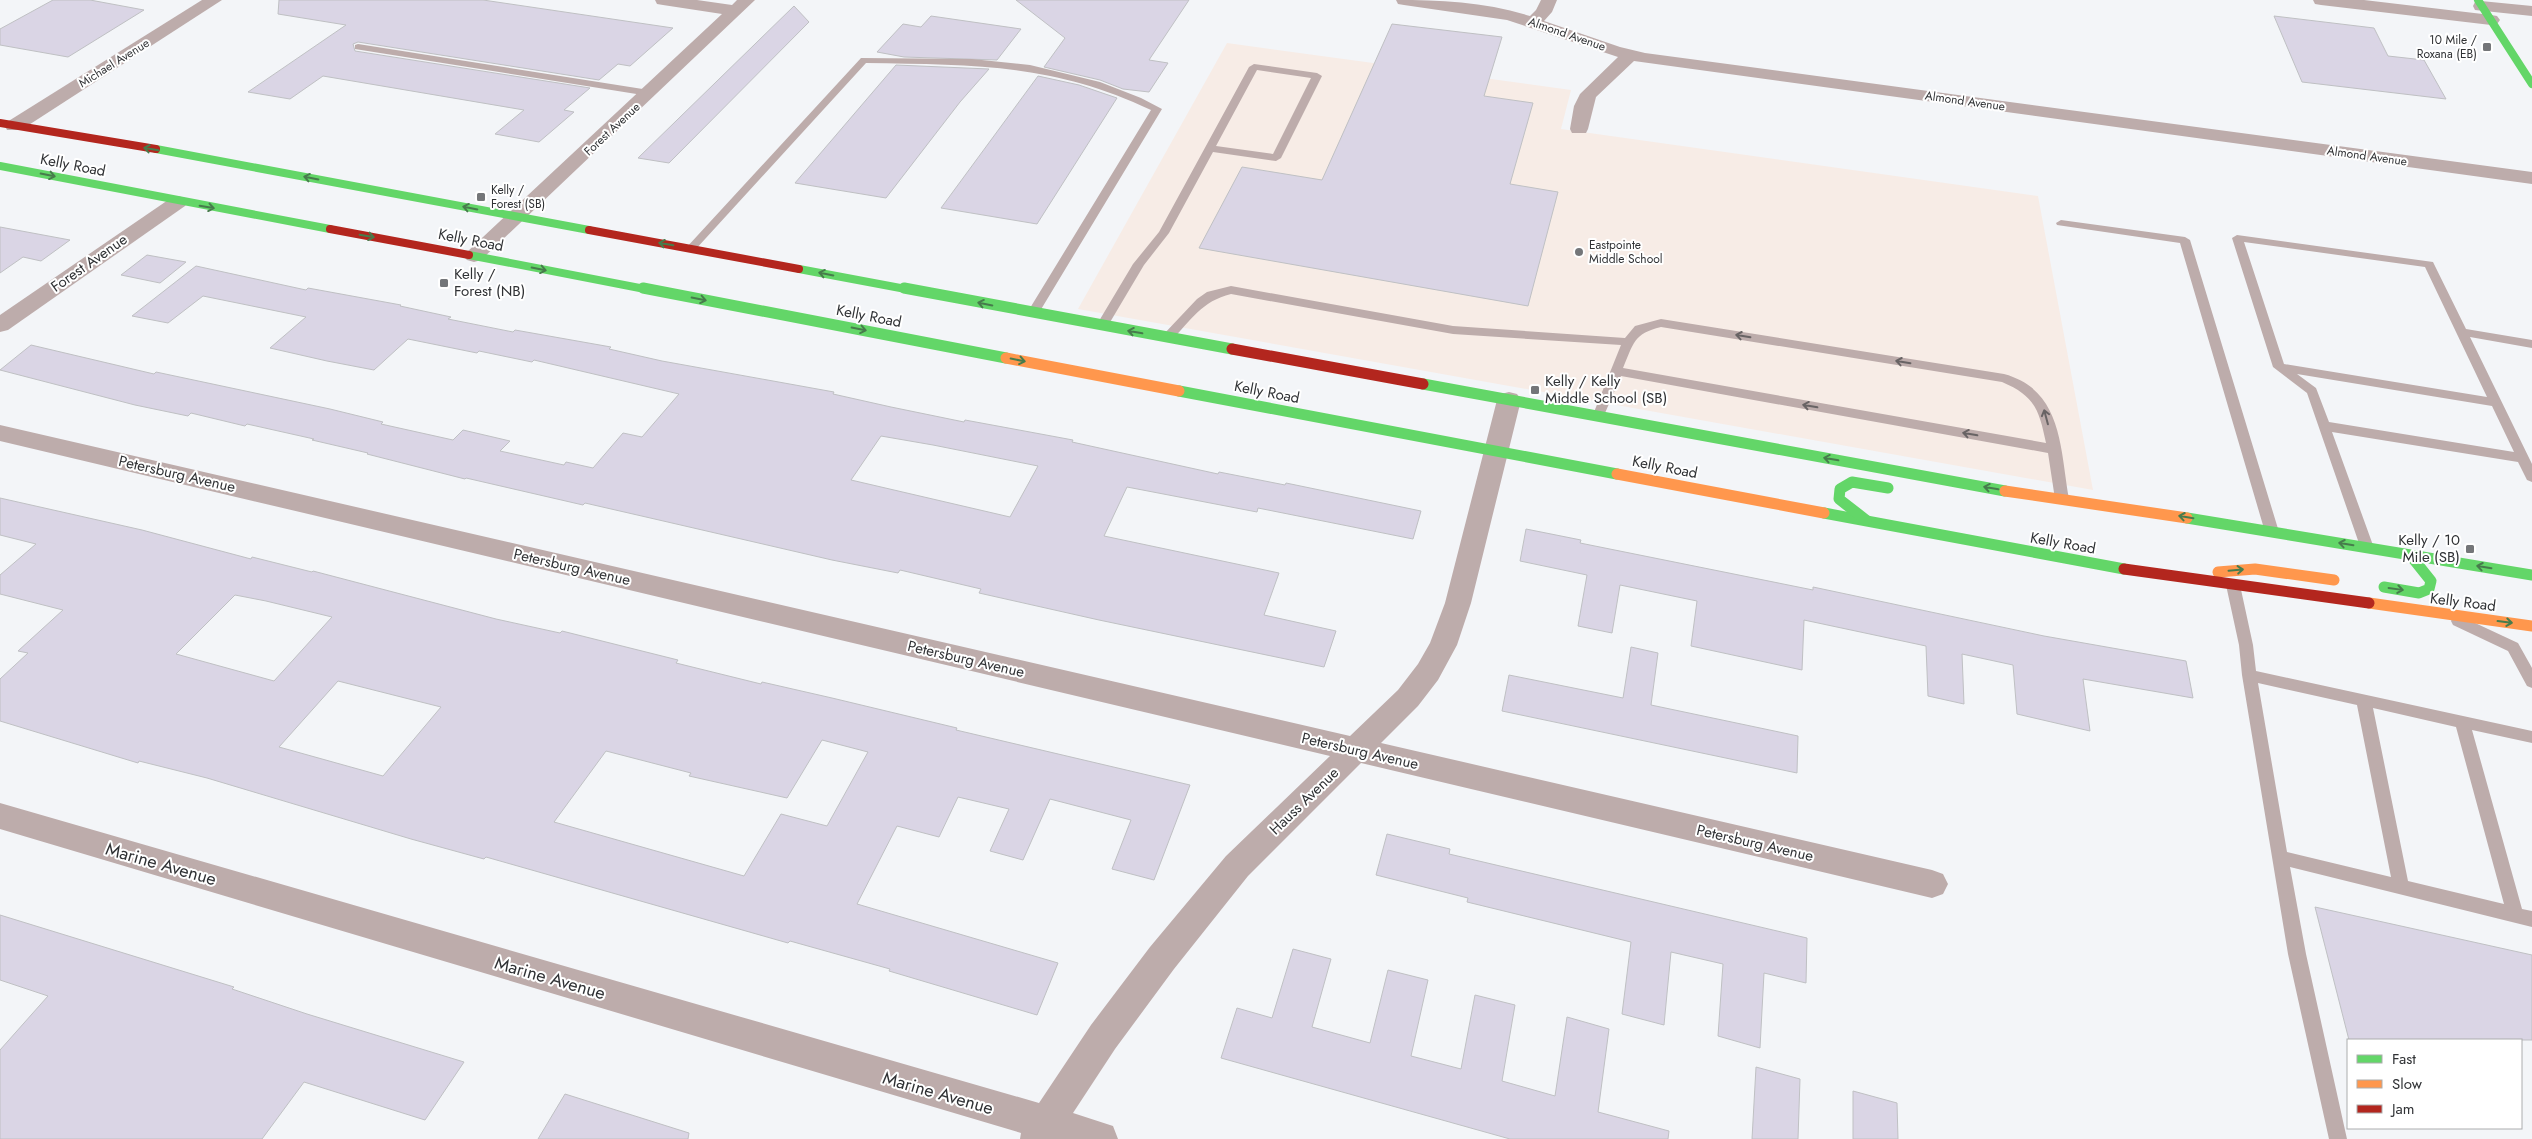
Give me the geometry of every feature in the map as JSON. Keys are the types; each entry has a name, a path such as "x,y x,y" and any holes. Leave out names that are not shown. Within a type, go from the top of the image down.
{"street":[{"name":"Michael Avenue","path":"7,125 214,0"},
{"path":"663,0 742,5"},
{"name":"Almond Avenue","path":"1404,0 1510,15 1629,55 2532,178"},
{"path":"1533,22 1544,12 1549,0"},
{"path":"2320,0 2491,20"},
{"path":"2479,3 2532,84"},
{"path":"2479,3 2532,11"},
{"name":"Forest Avenue","path":"474,256 518,217 742,5"},
{"path":"1580,129 1585,101 1589,94 1621,67 1629,55"},
{"name":"Kelly Road","path":"7,125 205,158 692,248 1033,314 2028,495 2272,532 2532,575"},
{"name":"Kelly Road","path":"0,166 178,202 474,256 2063,559 2170,576 2532,626"},
{"name":"Forest Avenue","path":"0,325 178,202"},
{"name":"Hauss Avenue","path":"1041,1132 1108,1029 1162,958 1237,866 1408,698 1428,672 1443,645 1458,603 1509,400"},
{"name":"Petersburg Avenue","path":"0,433 1932,884"},
{"path":"1869,522 1839,499 1840,489 1852,482 1900,490"},
{"path":"2003,503 2028,495"},
{"path":"2371,586 2419,592 2428,589 2431,581 2411,556"},
{"path":"2170,576 2255,569 2342,581"},
{"name":"Marine Avenue","path":"0,816 1041,1132 1100,1139"}],"lane":[{"path":"358,46 649,93"},
{"path":"692,248 864,60 988,63 1043,70 1132,97 1157,109 1033,314"},
{"path":"1102,326 1139,264 1164,233 1254,66 1317,76 1276,158 1210,148"},
{"path":"2060,223 2186,240 2272,532"},
{"path":"2367,548 2312,391 2279,367 2237,238 2429,264 2532,477"},
{"path":"1167,338 1201,302 1211,295 1231,290 1453,330 1628,342"},
{"path":"1598,416 1628,342 1639,329 1661,323 2004,378 2021,385 2037,398 2046,411 2062,499"},
{"path":"2463,332 2532,344"},
{"path":"2279,367 2496,403"},
{"path":"1616,371 2053,449"},
{"path":"2325,426 2523,458"},
{"path":"2233,585 2246,644 2249,675 2297,954 2338,1139"},
{"path":"2444,614 2513,647 2532,682"},
{"path":"2249,675 2532,737"},
{"path":"2364,700 2401,887"},
{"path":"2462,722 2515,915"},
{"path":"2280,857 2532,919"}],"shaded area":[{"name":"Eastpointe Middle School","path":"1227,43 1571,90 1561,129 2038,196 2093,490 1078,309"}],"building":[{"path":"53,0 90,0 144,10 68,57 0,45 0,29"},
{"path":"279,0 483,0 673,28 630,66 618,64 599,80 358,42 353,44 355,51 590,88 564,110 574,112 539,142 495,134 524,110 323,76 290,99 248,92 346,25 278,14"},
{"path":"1016,0 1189,0 1149,60 1168,63 1149,92 1123,89 1100,80 1044,67 1065,38"},
{"path":"794,6 809,22 669,163 638,158"},
{"path":"931,16 1021,29 997,60 904,57 877,52 903,24 921,27"},
{"path":"2274,16 2374,28 2388,56 2424,60 2446,99 2302,82"},
{"path":"1392,24 1502,37 1484,96 1533,103 1510,184 1558,192 1528,306 1199,248 1242,167 1322,180"},
{"path":"896,65 989,69 960,102 886,198 795,183"},
{"path":"1038,76 1079,85 1117,98 1037,224 941,208"},
{"path":"0,227 70,240 41,261 23,257 0,273"},
{"path":"147,255 186,262 160,283 121,275"},
{"path":"196,266 306,290 308,288 401,305 451,317 448,319 513,332 515,330 611,347 609,349 662,361 834,392 833,394 964,422 965,420 1073,440 1072,442 1218,474 1219,472 1285,485 1286,483 1421,511 1413,539 1258,508 1257,512 1127,487 1104,536 1279,573 1264,615 1336,631 1324,667 979,593 981,589 900,570 898,573 832,560 585,503 583,505 465,479 312,440 314,439 247,424 245,426 191,413 188,416 135,405 0,370 31,345 154,374 156,372 330,409 383,422 381,424 453,440 463,430 510,441 500,451 564,465 566,462 593,468 623,433 642,437 679,394 534,360 532,362 479,351 477,353 408,339 374,370 327,361 270,348 306,317 203,296 168,323 132,316","holes":["881,436 1038,466 1010,517 851,480"]},
{"path":"0,498 142,530 251,559 252,557 313,571 496,619 560,633 562,631 678,660 676,663 761,684 762,682 832,698 957,728 956,730 1190,785 1154,880 1112,869 1131,820 1050,799 1023,860 990,851 1009,809 958,797 939,837 897,826 857,904 1058,963 1037,1015 889,971 890,969 790,941 788,943 486,857 484,859 411,839 207,778 139,761 138,763 0,721 0,679 28,653 18,651 63,610 0,594 0,575 36,544 0,535","holes":["235,595 266,601 332,617 274,681 176,654","338,681 441,707 383,776 279,747","822,740 868,752 827,826 781,814 744,876 554,822 606,751 691,773 689,776 787,798"]},
{"path":"1526,529 1581,540 1580,543 1813,590 1813,587 2044,636 2186,661 2193,698 2083,679 2090,731 2017,714 2013,665 1962,654 1964,704 1928,696 1926,646 1804,620 1802,670 1691,646 1697,601 1620,585 1612,633 1578,626 1587,575 1520,561"},
{"path":"1631,647 1658,653 1651,705 1798,736 1797,773 1502,711 1509,675 1623,698"},
{"path":"1387,834 1450,849 1449,854 1807,938 1806,983 1764,973 1760,1048 1718,1036 1723,964 1671,952 1664,1025 1622,1014 1631,942 1467,902 1468,898 1376,875"},
{"path":"2315,907 2532,955 2532,1040 2349,1039"},
{"path":"0,915 234,987 232,989 307,1014 464,1062 425,1120 304,1082 262,1139 0,1139 0,1050 48,996 0,980"},
{"path":"1293,949 1331,959 1312,1027 1370,1043 1388,970 1428,980 1411,1056 1461,1069 1475,995 1515,1005 1502,1081 1555,1096 1567,1017 1609,1029 1598,1112 1669,1131 1668,1139 1510,1139 1221,1058 1237,1008 1272,1018"},
{"path":"1756,1067 1800,1079 1798,1139 1752,1139"},
{"path":"1853,1091 1897,1103 1898,1139 1853,1139"},
{"path":"565,1094 689,1133 688,1139 538,1139"}],"traffic: fast":[{"path":"2478,0 2532,84"},
{"path":"156,149 589,230"},
{"path":"0,166 330,229"},
{"path":"469,255 1006,358"},
{"path":"799,269 1232,349"},
{"path":"1423,384 2005,491"},
{"path":"1179,391 1617,474"},
{"path":"1866,520 1839,499 1840,489 1852,482 1888,488"},
{"path":"1824,513 2124,569"},
{"path":"2187,518 2532,575"},
{"path":"2384,587 2419,593 2429,589 2431,581 2411,556"}],"traffic: slow":[{"path":"1006,358 1179,391"},
{"path":"1617,474 1824,513"},
{"path":"2005,491 2187,518"},
{"path":"2218,572 2255,569 2334,580"},
{"path":"2369,603 2532,626"}],"traffic: jam":[{"path":"0,123 156,149"},
{"path":"330,229 469,255"},
{"path":"589,230 799,269"},
{"path":"1232,349 1423,384"},
{"path":"2124,569 2369,603"}],"place":[{"name":"10 Mile / Roxana (EB)","path":"2487,47"},
{"name":"Kelly / Forest (SB)","path":"481,197"},
{"name":"Eastpointe Middle School","path":"1579,252"},
{"name":"Kelly / Forest (NB)","path":"444,283"},
{"name":"Kelly / Kelly Middle School (SB)","path":"1535,390"},
{"name":"Kelly / 10 Mile (SB)","path":"2470,549"}]}
